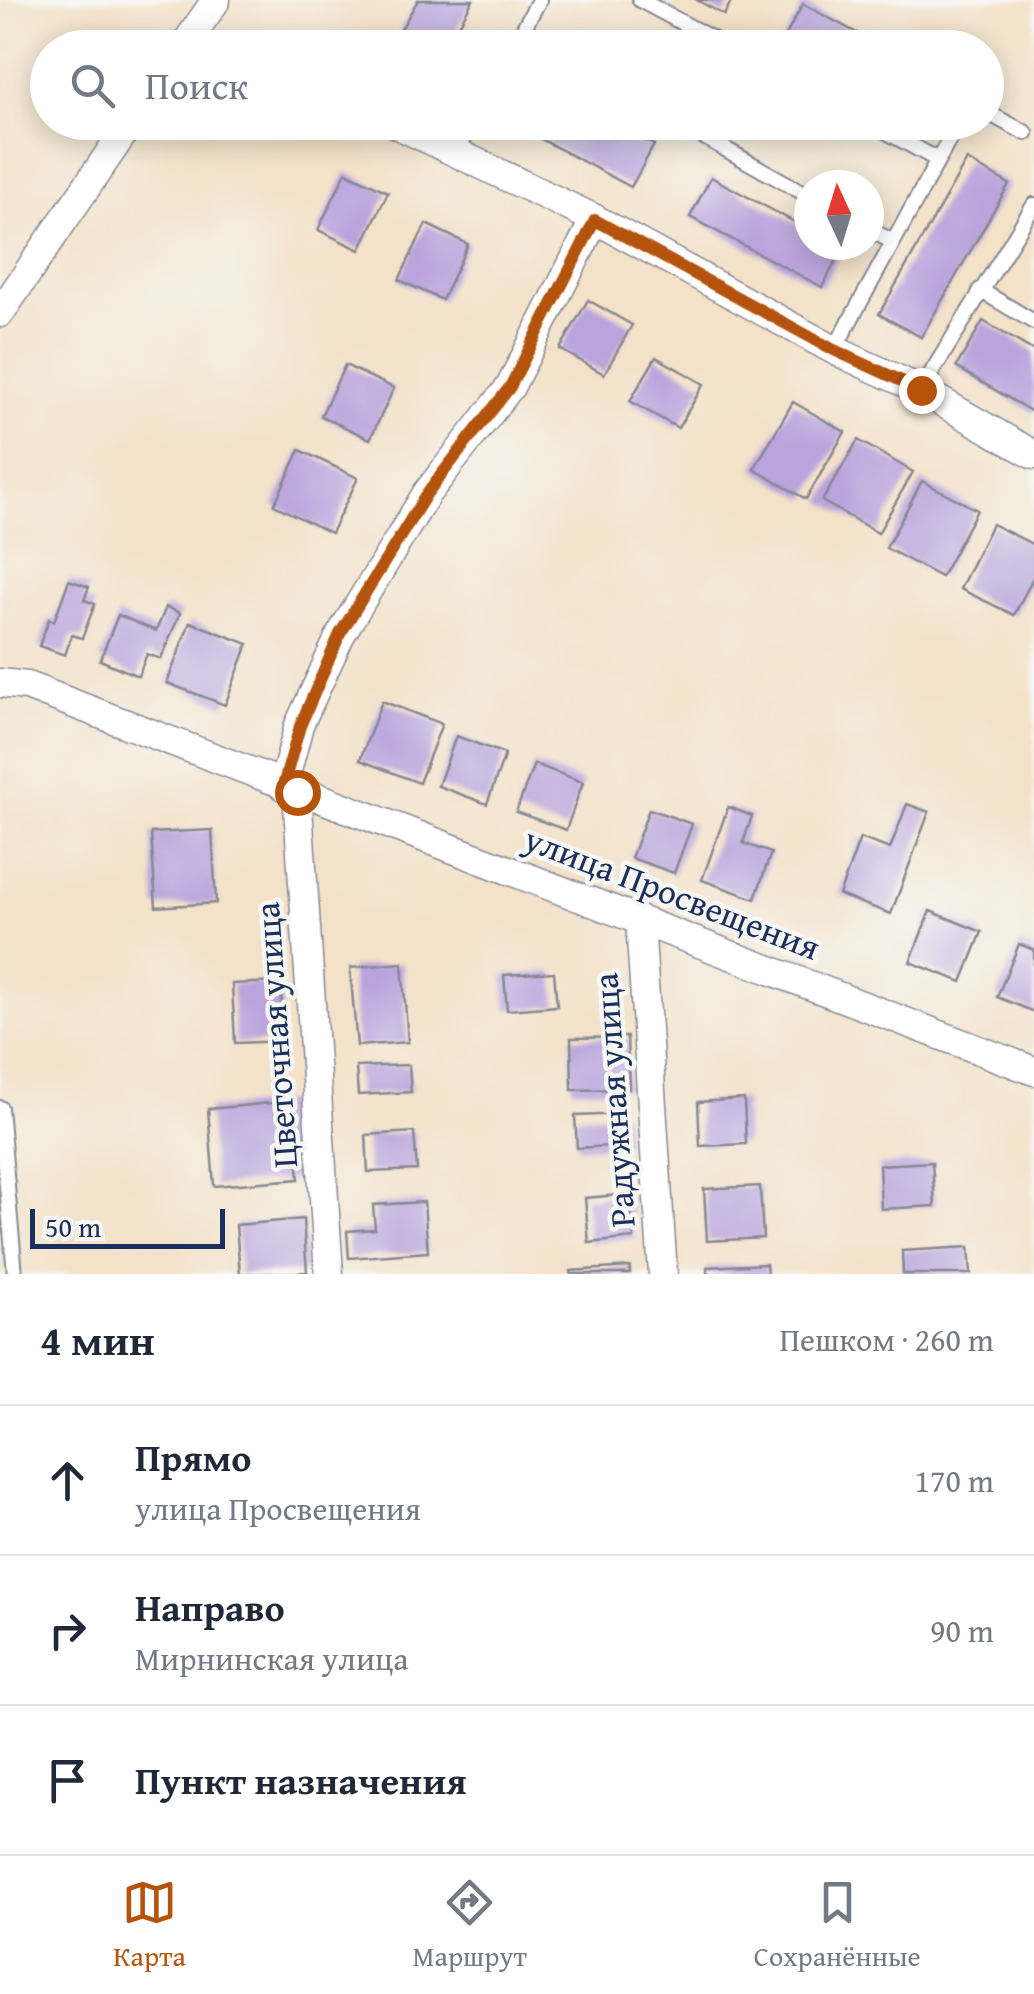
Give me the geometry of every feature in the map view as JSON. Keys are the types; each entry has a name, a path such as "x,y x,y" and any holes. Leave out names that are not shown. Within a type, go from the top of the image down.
{"street":[{"path":"195,30 216,0"},
{"path":"0,313 118,140"},
{"path":"429,140 595,220 834,350 921,390 1034,455"},
{"path":"290,788 300,726 340,634 427,493 510,387 595,220"},
{"name":"улица Просвещения","path":"0,683 27,686 1034,1071"},
{"name":"Цветочная улица","path":"290,788 329,1274"},
{"name":"Радужная улица","path":"640,922 663,1274"}],"lane":[{"path":"523,30 539,0"},
{"path":"640,0 696,30"},
{"path":"1004,121 1026,133"},
{"path":"456,153 463,140"},
{"path":"709,140 794,188"},
{"path":"902,140 938,160"},
{"path":"834,350 949,140"},
{"path":"921,390 1034,205"},
{"path":"884,237 894,242"},
{"path":"980,290 1034,322"},
{"path":"0,1108 16,1274"}],"building":[{"path":"418,0 473,0 456,30 400,30"},
{"path":"697,0 732,0 724,15"},
{"path":"803,4 851,30 789,30"},
{"path":"543,140 645,140 654,145 631,187"},
{"path":"967,160 1009,184 921,337 879,314"},
{"path":"346,172 388,192 360,250 318,230"},
{"path":"711,177 794,222 794,260 837,260 822,287 690,217"},
{"path":"426,224 468,244 442,300 399,280"},
{"path":"588,300 632,325 604,374 560,349"},
{"path":"983,321 1034,351 1034,413 956,367"},
{"path":"656,357 704,384 678,428 630,401"},
{"path":"345,365 394,388 370,439 321,416"},
{"path":"793,402 845,432 806,499 754,469"},
{"path":"858,440 913,472 878,533 822,501"},
{"path":"300,450 358,478 331,533 274,505"},
{"path":"922,481 977,510 941,577 886,548"},
{"path":"992,524 1034,545 1034,576 1014,615 960,589"},
{"path":"69,580 89,587 84,600 95,604 82,638 72,635 65,655 39,646 49,619 54,621"},
{"path":"166,607 180,613 161,659 147,654 138,676 100,660 118,615 156,631"},
{"path":"190,622 248,644 225,705 167,683"},
{"path":"382,701 442,724 419,783 360,760"},
{"path":"456,736 505,754 487,804 438,786"},
{"path":"534,764 583,782 566,830 516,812"},
{"path":"907,804 929,812 891,914 839,895 860,838 890,849"},
{"path":"728,807 752,816 743,843 771,853 755,899 702,880"},
{"path":"649,809 692,824 674,873 631,858"},
{"path":"212,830 216,903 156,907 151,833"},
{"path":"930,911 982,932 962,982 910,962"},
{"path":"1019,944 1034,950 1034,1012 997,997"},
{"path":"402,963 408,1042 357,1046 350,968"},
{"path":"554,972 557,1006 507,1010 504,975"},
{"path":"281,982 283,1041 235,1043 232,984"},
{"path":"627,1037 629,1089 572,1090 571,1038"},
{"path":"409,1065 411,1092 358,1095 356,1067"},
{"path":"744,1099 746,1144 700,1146 698,1102"},
{"path":"293,1101 299,1179 214,1186 208,1109"},
{"path":"625,1114 626,1145 577,1148 575,1116"},
{"path":"414,1132 417,1170 368,1172 366,1135"},
{"path":"932,1162 935,1206 881,1209 879,1165"},
{"path":"760,1186 763,1238 707,1241 704,1189"},
{"path":"630,1194 634,1238 589,1243 585,1198"},
{"path":"424,1202 428,1252 349,1258 347,1231 375,1229 373,1205"},
{"path":"303,1219 307,1272 240,1274 236,1225"},
{"path":"969,1247 971,1274 903,1274 902,1251"},
{"path":"766,1264 767,1274 707,1274 707,1267"},
{"path":"630,1267 630,1274 571,1274 571,1271"}],"route":[{"path":"297,792 283,786 300,726 340,634 427,493 510,387 595,220 834,350 921,390"}]}
